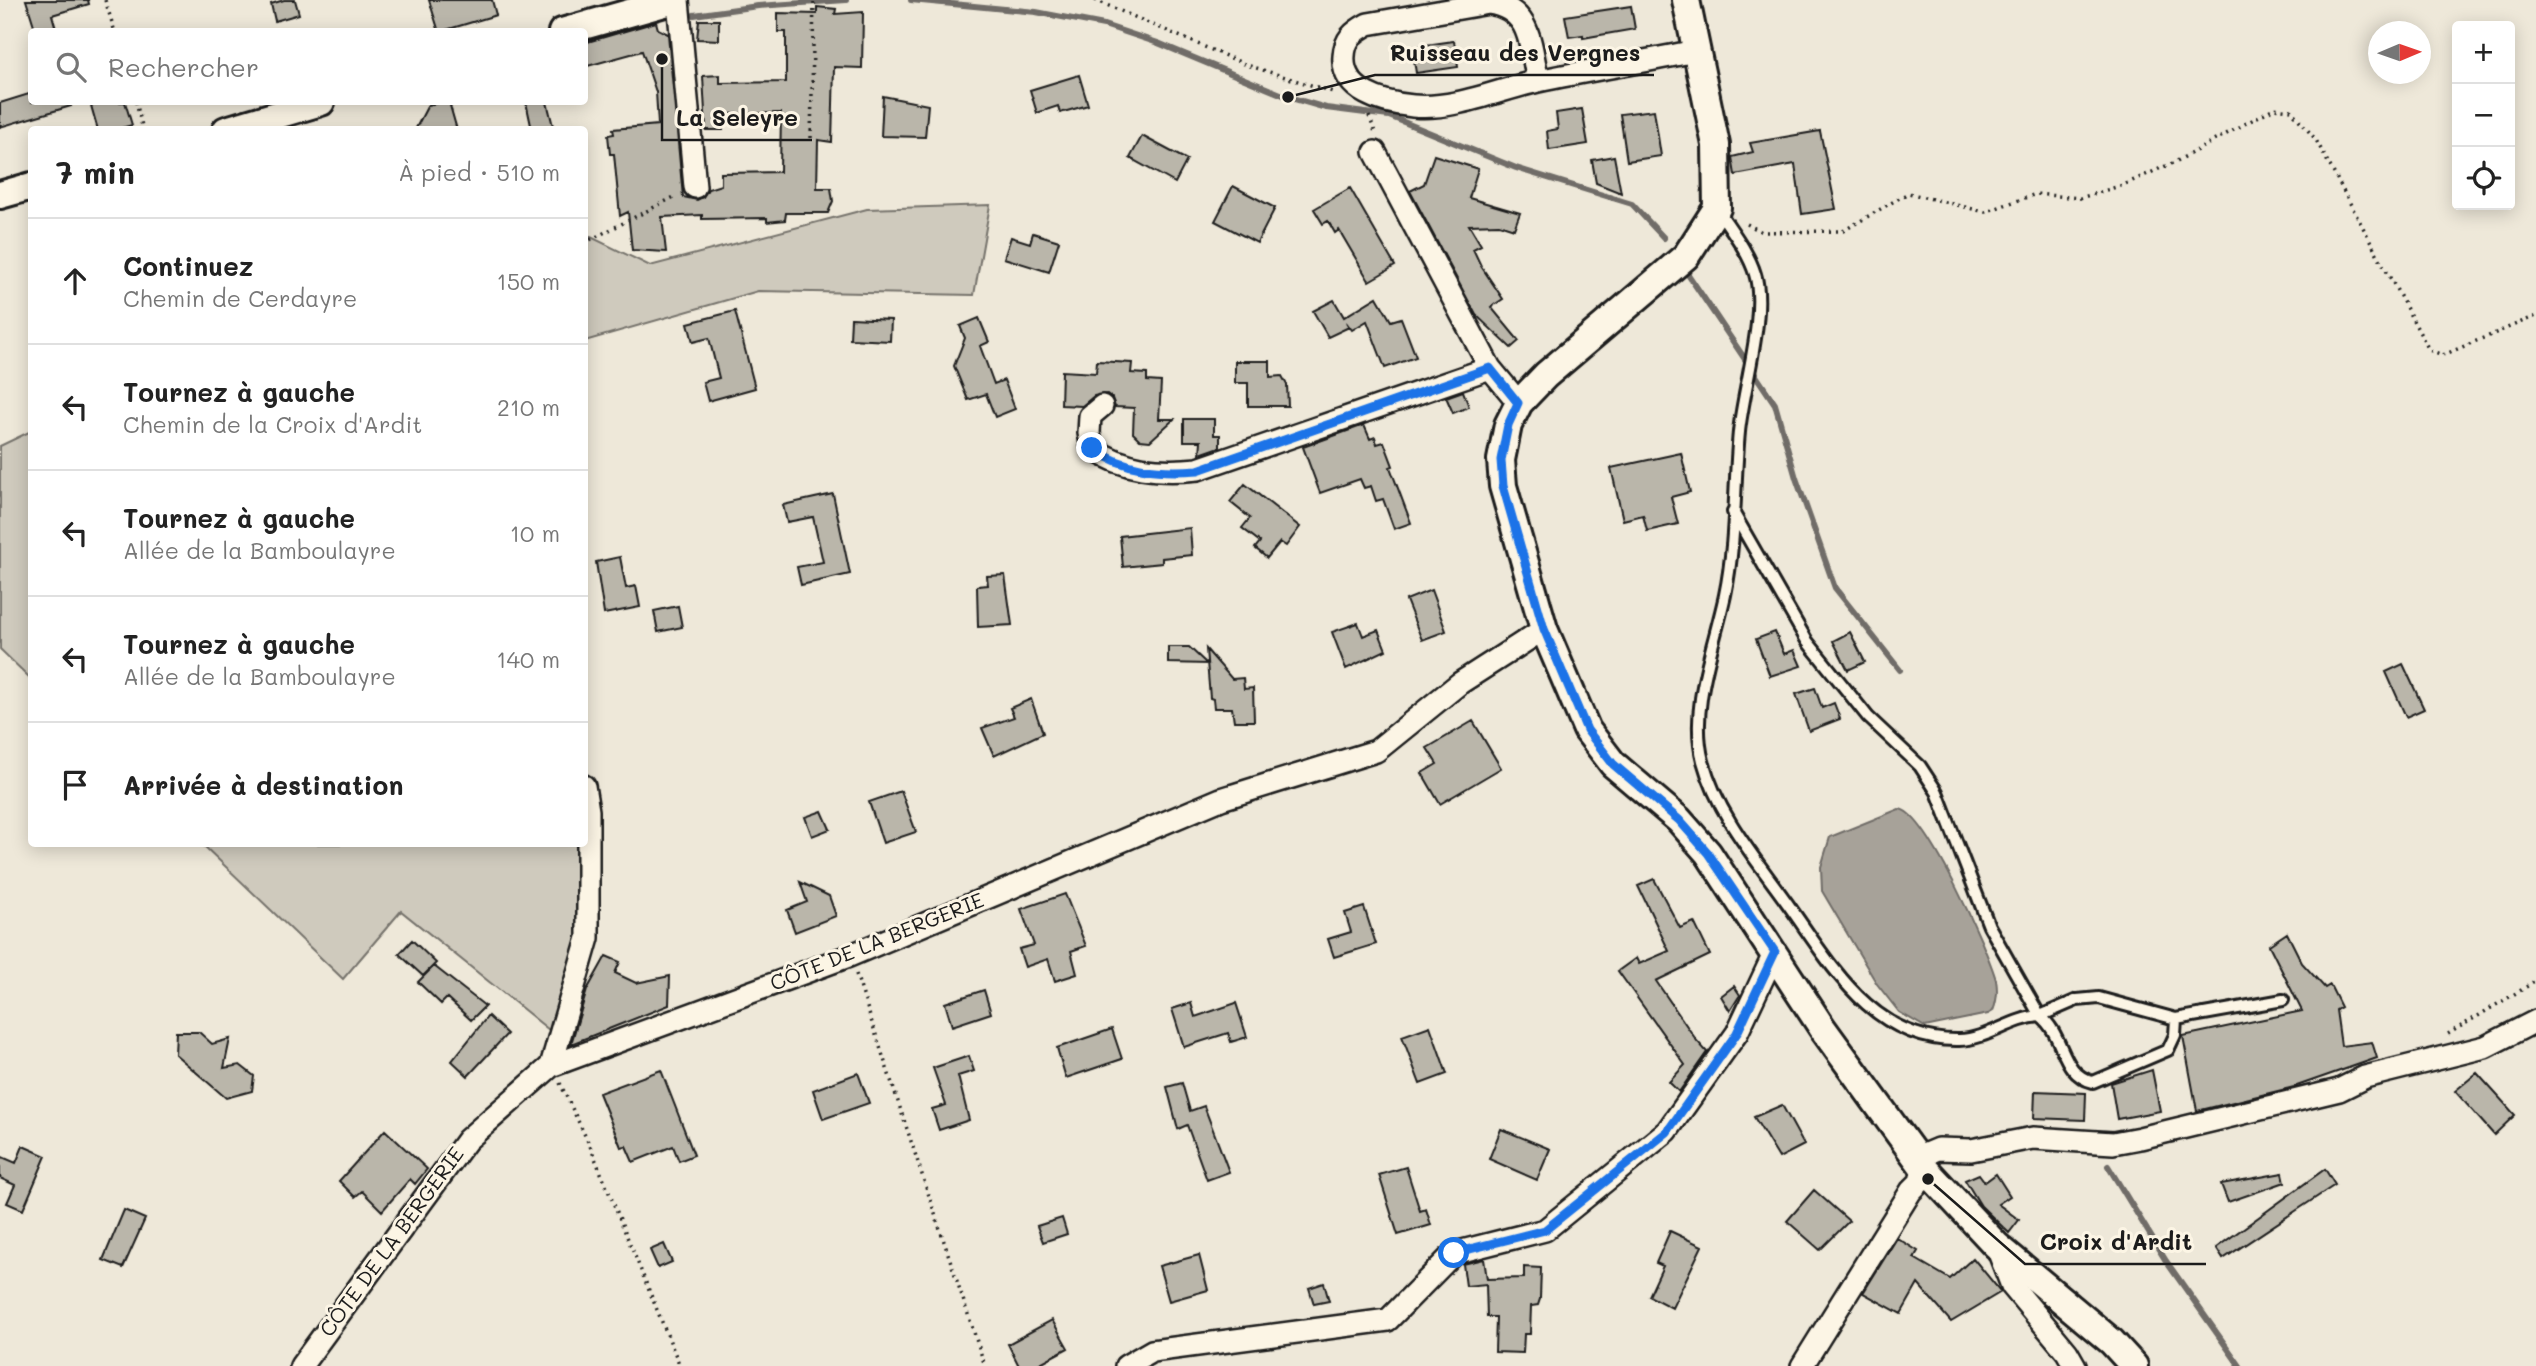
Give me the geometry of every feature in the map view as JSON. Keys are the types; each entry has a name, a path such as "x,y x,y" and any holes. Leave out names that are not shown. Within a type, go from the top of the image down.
{"street":[{"path":"1686,0 1716,145 1717,208 1686,256 1546,375 1518,403 1508,425 1501,460 1503,486 1544,629 1587,730 1613,764 1679,820 1708,853 1823,1029 1924,1168 1996,1245 2112,1342 2134,1366"},
{"path":"575,28 665,1 695,187"},
{"path":"1538,81 1525,26 1516,12 1502,5 1489,3 1368,24 1354,31 1345,44 1343,62 1348,77 1357,90 1413,106 1445,104 1538,81 1695,51"},
{"path":"240,126 311,105"},
{"path":"1376,152 1490,368 1518,403"},
{"path":"0,195 28,187"},
{"path":"1102,406 1090,416 1089,433 1092,448 1113,462 1173,472 1198,470 1490,368"},
{"name":"CÔTE DE LA BERGERIE","path":"301,1366 467,1140 551,1066 849,956 1221,799 1376,751 1460,683 1544,629"},
{"path":"551,1066 588,939 588,811"},
{"path":"1126,1366 1152,1351 1388,1320 1454,1253 1545,1230 1667,1132 1737,1033 1775,952"},
{"path":"1802,1366 1911,1191 1920,1182 1926,1154 1938,1149 1971,1150 2033,1138 2113,1143 2339,1090 2365,1077 2485,1047 2536,1021"},
{"path":"1996,1245 2012,1286 2067,1352 2075,1366"}],"lane":[{"path":"1717,208 1756,276 1756,322 1740,428 1726,591 1703,695 1699,733 1703,762 1725,814 1848,990 1882,1018 1925,1037 1961,1040 1986,1035 2077,1000 2099,998 2176,1019 2283,1000"},
{"path":"1733,511 1807,641 1868,717 1920,766 1937,792 1989,926 2040,1016 2052,1026 2071,1071 2092,1082 2168,1051 2175,1035 2176,1019"}],"path":[{"path":"104,0 114,28"},
{"path":"811,138 814,0"},
{"path":"1095,0 1247,65 1320,90 1342,94"},
{"path":"137,105 142,126"},
{"path":"1717,208 1762,232 1843,231 1908,193 1985,212 2036,194 2080,198 2123,185 2177,160 2273,108 2291,110 2316,140 2429,349 2443,355 2536,316"},
{"path":"588,241 695,187"},
{"path":"849,956 985,1366"},
{"path":"2438,1039 2536,981"},
{"path":"551,1066 590,1146 680,1366"}],"shaded area":[{"path":"990,205 974,295 758,291 588,340 588,235 650,266 867,209"},
{"path":"28,432 28,676 0,649 0,446"},
{"path":"1899,809 1911,816 1939,856 1955,884 1991,964 1997,984 1997,996 1993,1011 1988,1014 1925,1027 1899,1012 1877,984 1822,891 1821,867 1830,837"},
{"path":"205,847 580,847 579,941 554,1034 401,911 343,979"}],"building":[{"path":"26,0 88,0 89,4 52,15 56,28 35,28"},
{"path":"295,0 299,14 275,21 271,4"},
{"path":"429,0 492,0 496,15 452,28 438,28"},
{"path":"1631,6 1635,29 1583,38 1583,35 1569,37 1565,16"},
{"path":"817,7 836,9 835,14 863,12 862,68 834,67 832,142 818,140 817,188 831,188 833,201 828,213 786,213 785,220 767,222 767,218 702,219 702,215 662,217 666,252 632,250 628,212 620,216 614,154 610,154 608,135 614,134 613,129 658,125 656,92 642,51 588,66 588,42 656,22 658,29 668,34 683,197 697,200 703,197 708,189 721,185 721,173 780,172 781,113 723,114 723,130 706,130 703,76 720,75 720,83 786,82 786,32 778,32 778,13 817,14"},
{"path":"699,20 719,20 719,40 697,39"},
{"path":"1454,41 1458,67 1416,73 1412,47"},
{"path":"1079,75 1088,105 1060,113 1058,106 1037,113 1030,90"},
{"path":"28,94 28,105 71,106 0,127 0,103"},
{"path":"883,96 928,105 925,137 881,136"},
{"path":"91,105 126,105 132,125 97,126"},
{"path":"428,105 450,105 456,126 417,126"},
{"path":"527,105 548,105 553,126 531,126"},
{"path":"1582,109 1588,144 1549,150 1547,131 1558,129 1556,113"},
{"path":"1654,110 1661,156 1627,161 1620,114"},
{"path":"1820,131 1836,209 1802,214 1795,164 1735,175 1732,157 1753,152 1750,143"},
{"path":"1142,136 1187,160 1175,183 1130,158"},
{"path":"1434,155 1478,169 1469,198 1520,213 1514,229 1499,224 1469,225 1481,245 1473,249 1503,299 1491,307 1519,341 1511,348 1476,315 1410,191 1424,184"},
{"path":"1614,156 1621,193 1596,183 1592,160"},
{"path":"1233,186 1275,208 1257,243 1215,221"},
{"path":"1350,188 1395,266 1369,281 1339,230 1335,233 1328,221 1323,224 1314,209"},
{"path":"1033,233 1059,241 1049,272 1004,258 1011,237 1030,243"},
{"path":"1377,297 1391,321 1401,318 1416,357 1385,368 1367,321 1352,330 1346,322 1349,327 1328,337 1313,311 1334,300 1344,317"},
{"path":"735,311 755,388 708,401 703,382 719,378 709,338 693,342 688,323"},
{"path":"851,318 891,320 890,341 850,339"},
{"path":"979,318 989,342 980,346 994,384 1004,380 1015,409 995,417 986,394 968,400 954,366 965,338 960,326"},
{"path":"1097,361 1132,363 1131,373 1147,374 1147,381 1161,382 1159,419 1174,419 1150,441 1140,440 1133,433 1134,408 1115,407 1112,398 1107,394 1094,396 1082,406 1061,405 1062,371 1096,373"},
{"path":"1235,361 1270,361 1270,377 1282,376 1287,385 1288,406 1248,406 1248,383 1235,383"},
{"path":"1463,391 1469,407 1453,413 1446,397"},
{"path":"1184,419 1214,419 1214,435 1220,435 1220,447 1200,454 1201,441 1184,441"},
{"path":"1364,425 1370,439 1375,437 1377,444 1384,442 1393,466 1390,467 1411,523 1394,529 1383,499 1376,501 1371,486 1364,488 1360,479 1320,493 1303,447"},
{"path":"1681,453 1690,492 1671,497 1678,524 1647,531 1643,515 1623,520 1611,468"},
{"path":"1245,484 1300,527 1286,546 1280,542 1267,558 1255,548 1260,542 1242,528 1250,518 1230,502"},
{"path":"833,494 850,574 801,585 797,567 823,562 813,517 787,522 783,505"},
{"path":"1190,528 1192,555 1162,558 1162,563 1123,567 1120,536"},
{"path":"620,557 626,588 636,586 640,607 604,614 596,562"},
{"path":"1005,575 1012,625 978,627 977,586 988,585 987,576"},
{"path":"1431,590 1446,631 1422,640 1406,600"},
{"path":"678,606 682,627 658,632 654,611"},
{"path":"1358,623 1363,636 1378,630 1386,650 1346,669 1332,632"},
{"path":"1775,632 1784,654 1794,650 1801,666 1770,676 1756,639"},
{"path":"1850,632 1865,662 1848,670 1833,641"},
{"path":"1168,647 1189,647 1207,664 1168,663"},
{"path":"1206,649 1232,679 1243,678 1244,689 1253,688 1254,721 1234,721 1232,708 1214,708 1213,699 1210,698"},
{"path":"2403,664 2424,709 2406,717 2386,672"},
{"path":"1815,688 1822,708 1834,703 1840,719 1809,731 1796,694"},
{"path":"1031,699 1043,733 994,756 982,728 1014,717 1010,708"},
{"path":"1473,721 1501,768 1440,804 1422,773 1437,764 1427,748"},
{"path":"901,791 916,832 883,843 869,802"},
{"path":"822,811 830,829 812,836 805,817"},
{"path":"1654,879 1680,928 1694,922 1710,955 1656,981 1707,1052 1679,1092 1669,1082 1685,1065 1618,971 1636,958 1639,964 1669,951 1638,886"},
{"path":"800,882 829,896 836,916 795,932 787,910 807,902"},
{"path":"1065,894 1086,946 1071,951 1077,974 1055,981 1048,959 1025,967 1019,949 1034,945 1021,909"},
{"path":"1364,907 1376,944 1334,957 1328,939 1351,932 1345,913"},
{"path":"2287,933 2302,963 2325,988 2330,985 2341,1007 2336,1010 2341,1046 2372,1042 2377,1058 2294,1087 2197,1111 2183,1036 2302,1011 2269,945"},
{"path":"412,940 436,963 423,976 399,954"},
{"path":"606,956 620,962 615,973 636,983 670,976 669,1005 571,1044 587,990"},
{"path":"434,966 485,1006 471,1020 447,998 441,1004 418,982"},
{"path":"1734,986 1740,995 1730,1011 1721,996"},
{"path":"984,990 991,1013 952,1026 945,1003"},
{"path":"1191,1003 1195,1017 1236,1003 1247,1037 1231,1042 1228,1033 1184,1047 1172,1009"},
{"path":"488,1016 507,1034 468,1076 452,1061"},
{"path":"1430,1026 1447,1074 1420,1084 1402,1036"},
{"path":"1112,1029 1122,1059 1066,1078 1057,1048"},
{"path":"176,1032 199,1032 212,1044 230,1039 224,1068 240,1065 254,1076 252,1091 226,1098 175,1054"},
{"path":"969,1056 974,1071 958,1076 969,1120 939,1130 932,1109 946,1105 933,1068"},
{"path":"661,1070 694,1155 679,1161 673,1146 633,1162 626,1146 621,1147 599,1093"},
{"path":"2152,1070 2160,1111 2117,1119 2111,1083"},
{"path":"858,1073 869,1103 823,1119 813,1090"},
{"path":"2477,1073 2515,1115 2494,1135 2455,1091"},
{"path":"1182,1083 1190,1111 1204,1106 1229,1172 1207,1180 1187,1125 1178,1129 1167,1087"},
{"path":"2035,1091 2086,1093 2085,1120 2034,1118"},
{"path":"1782,1105 1804,1145 1779,1158 1754,1117"},
{"path":"1501,1129 1550,1149 1537,1180 1489,1159"},
{"path":"385,1130 427,1169 415,1184 410,1179 382,1211 362,1191 355,1197 339,1181"},
{"path":"23,1146 46,1156 23,1210 7,1203 15,1185 0,1178 0,1156 16,1163"},
{"path":"1406,1167 1420,1211 1426,1209 1431,1225 1398,1235 1379,1175"},
{"path":"2325,1169 2335,1185 2223,1259 2216,1248"},
{"path":"2283,1173 2285,1182 2228,1202 2221,1184"},
{"path":"1979,1174 1985,1182 1996,1174 2010,1196 1998,1204 2019,1220 2009,1233 1981,1206 1965,1180"},
{"path":"1814,1190 1849,1221 1820,1250 1787,1221"},
{"path":"124,1210 145,1219 123,1268 103,1260"},
{"path":"1062,1218 1067,1234 1043,1242 1037,1226"},
{"path":"1670,1231 1702,1246 1672,1308 1649,1296 1663,1266 1656,1263"},
{"path":"1897,1238 1918,1251 1914,1258 1950,1279 1973,1258 2001,1292 1951,1322 1918,1284 1901,1314 1863,1293"},
{"path":"664,1244 672,1262 658,1268 650,1250"},
{"path":"1199,1255 1208,1290 1169,1301 1159,1266"},
{"path":"1484,1259 1487,1279 1524,1278 1524,1267 1541,1268 1540,1299 1538,1305 1531,1306 1530,1334 1524,1334 1523,1353 1495,1352 1496,1317 1487,1317 1486,1284 1466,1286 1463,1264"},
{"path":"1324,1283 1329,1301 1314,1304 1309,1288"},
{"path":"1052,1320 1068,1348 1035,1366 1019,1366 1008,1344"}],"waterway":[{"path":"694,15 758,6 846,0"},
{"path":"911,0 1036,12 1104,25 1158,43 1288,97 1326,108 1389,116 1516,168 1632,204 1664,238"},
{"path":"1683,267 1775,404 1796,478 1835,588 1900,670"},
{"path":"2108,1166 2166,1261 2240,1366"}],"place":[{"name":"La Seleyre","path":"662,59"},
{"name":"Ruisseau des Vergnes","path":"1288,97"},
{"name":"Croix d'Ardit","path":"1928,1179"}],"route":[{"path":"1092,448 1113,462 1126,466 1173,472 1198,470 1490,368 1518,403 1508,425 1501,460 1503,486 1544,629 1587,730 1613,764 1679,820 1708,853 1775,952 1737,1033 1667,1132 1545,1230 1454,1253"}]}
